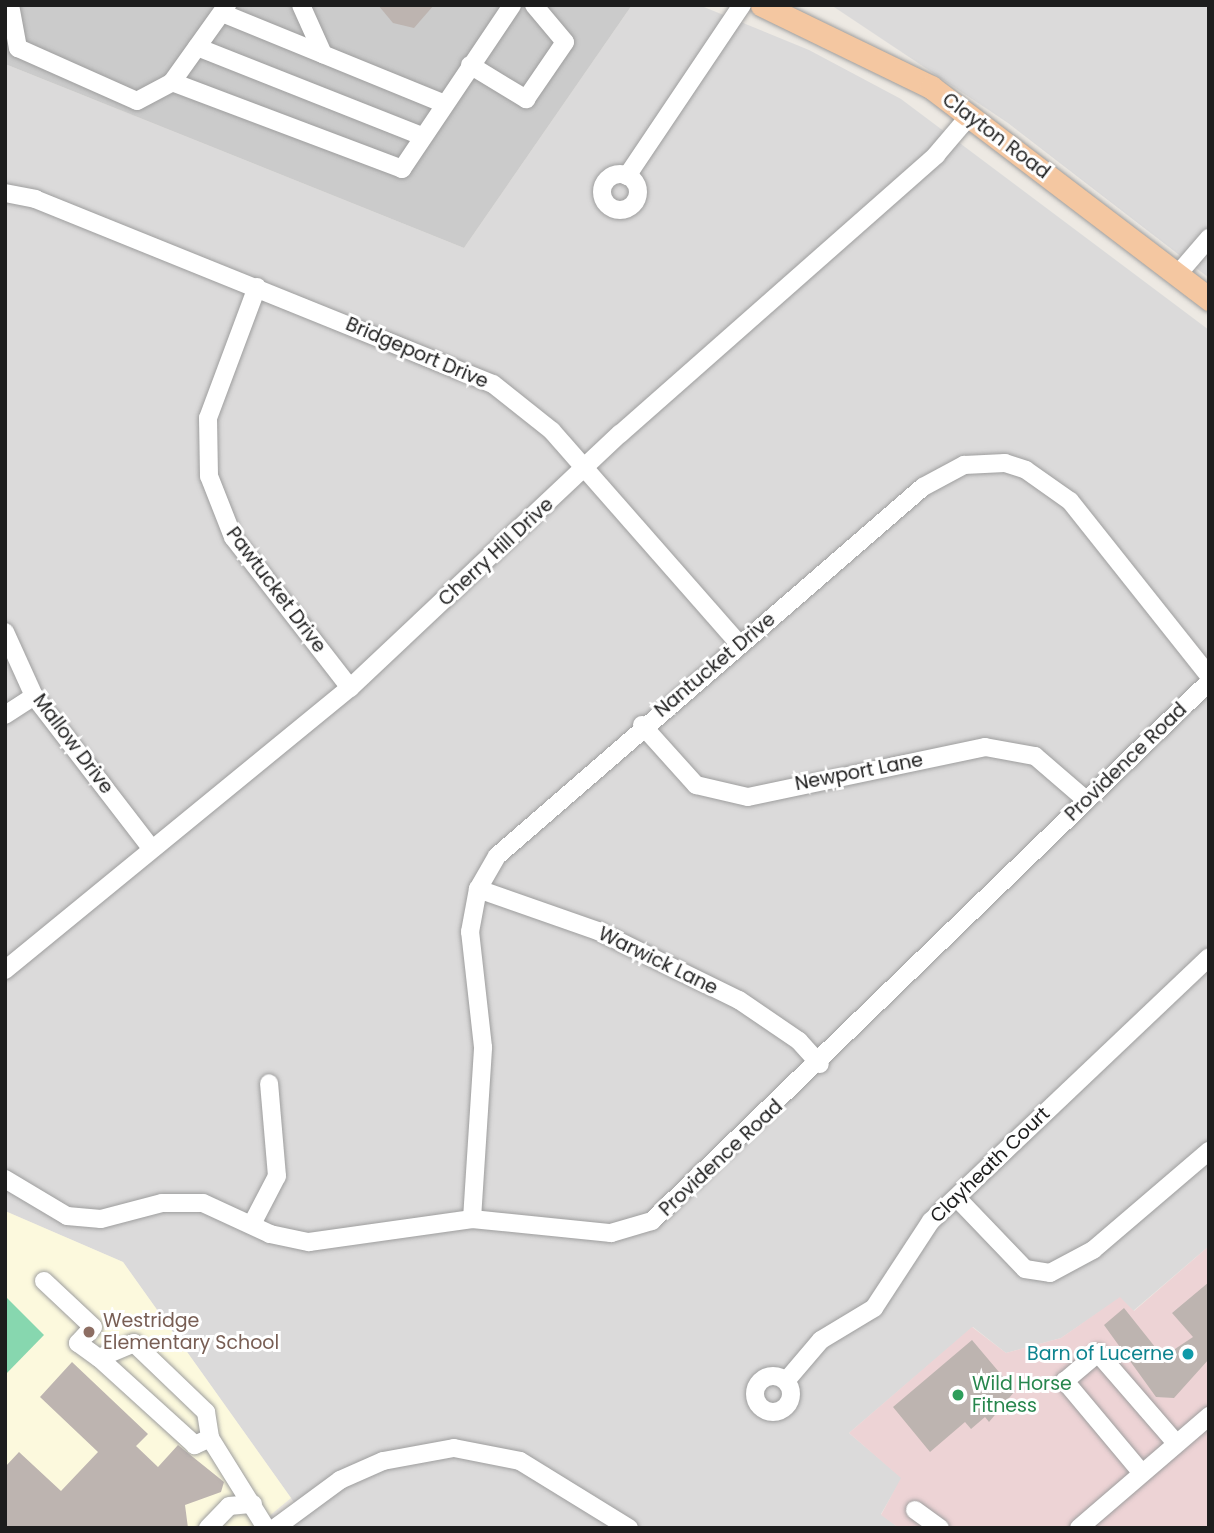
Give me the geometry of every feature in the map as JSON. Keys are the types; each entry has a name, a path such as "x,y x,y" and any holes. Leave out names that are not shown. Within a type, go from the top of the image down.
{"main road":[{"name":"Clayton Road","path":"762,5 880,58 970,115 1209,299"}],"street":[{"path":"10,5 18,47 52,68 137,101 172,82 224,9 438,110"},
{"path":"301,5 323,54"},
{"path":"172,82 402,169 438,110 512,5"},
{"path":"470,65 526,99 565,42 534,5"},
{"path":"627,176 741,5"},
{"path":"197,47 422,136"},
{"name":"Cherry Hill Drive","path":"5,970 351,688 586,467 936,155 970,115"},
{"name":"Bridgeport Drive","path":"5,193 25,195 257,286 494,384 586,467 740,645"},
{"path":"1178,274 1209,238"},
{"name":"Pawtucket Drive","path":"257,286 208,418 209,476 233,537 351,688"},
{"name":"Nantucket Drive","path":"472,1219 483,1070 470,932 478,889 506,845 642,725 740,645 923,487 964,464 1005,463 1070,501 1209,676"},
{"name":"Mallow Drive","path":"5,632 34,696 152,849"},
{"name":"Providence Road","path":"5,1179 67,1216 121,1217 184,1201 309,1242 472,1219 611,1233 652,1221 820,1064 1209,682"},
{"path":"5,715 34,696"},
{"name":"Newport Lane","path":"642,725 695,785 748,797 985,747 1035,756 1086,800"},
{"name":"Warwick Lane","path":"478,889 598,931 739,1000 799,1041 820,1064"},
{"name":"Clayheath Court","path":"786,1381 821,1340 874,1308 922,1231 1209,957"},
{"path":"253,1224 277,1176 269,1083"},
{"path":"957,1198 1025,1269 1050,1273 1093,1250 1209,1151"},
{"path":"44,1280 93,1327 78,1343 99,1358 195,1445 210,1438"},
{"path":"99,1358 134,1343 206,1412 210,1438 266,1528"},
{"path":"1141,1472 1065,1381 1098,1353 1175,1443"},
{"path":"1079,1528 1209,1416"},
{"path":"275,1528 362,1470 454,1448 520,1461 629,1528"},
{"path":"208,1528 229,1506 253,1504"},
{"path":"915,1510 940,1528"}],"shaded area":[{"path":"5,5 632,5 464,248 5,64"},
{"path":"632,5 699,5 809,50 901,99 1209,330 1209,1246 1133,1311 1120,1298 1061,1338 1006,1353 973,1327 849,1433 902,1478 881,1514 899,1528 284,1528 301,1512 123,1262 5,1211 5,64 464,248"},
{"path":"831,5 1209,5 1209,278 1008,123"},
{"name":"Westridge Elementary School","path":"5,1211 123,1262 291,1498 255,1528 5,1528"},
{"path":"1209,1246 1209,1528 899,1528 881,1515 901,1478 849,1433 972,1327 1006,1353 1061,1338 1120,1297 1134,1311"}],"green space":[{"path":"5,1296 44,1335 5,1375"}],"building":[{"path":"378,5 434,5 414,28 393,23"},
{"name":"Barn of Lucerne","path":"1209,1282 1209,1359 1174,1398 1156,1397 1104,1325 1124,1308 1163,1357 1193,1337 1172,1313"},
{"name":"Wild Horse Fitness","path":"972,1340 1015,1391 989,1422 985,1417 971,1429 965,1422 930,1452 893,1407"},
{"path":"72,1362 148,1434 136,1446 158,1467 178,1445 224,1482 221,1492 185,1505 188,1528 5,1528 5,1467 19,1452 61,1491 98,1452 40,1397"}],"place":[{"name":"Westridge Elementary School","path":"89,1332"},
{"name":"Barn of Lucerne","path":"1188,1354"},
{"name":"Wild Horse Fitness","path":"958,1395"}]}
